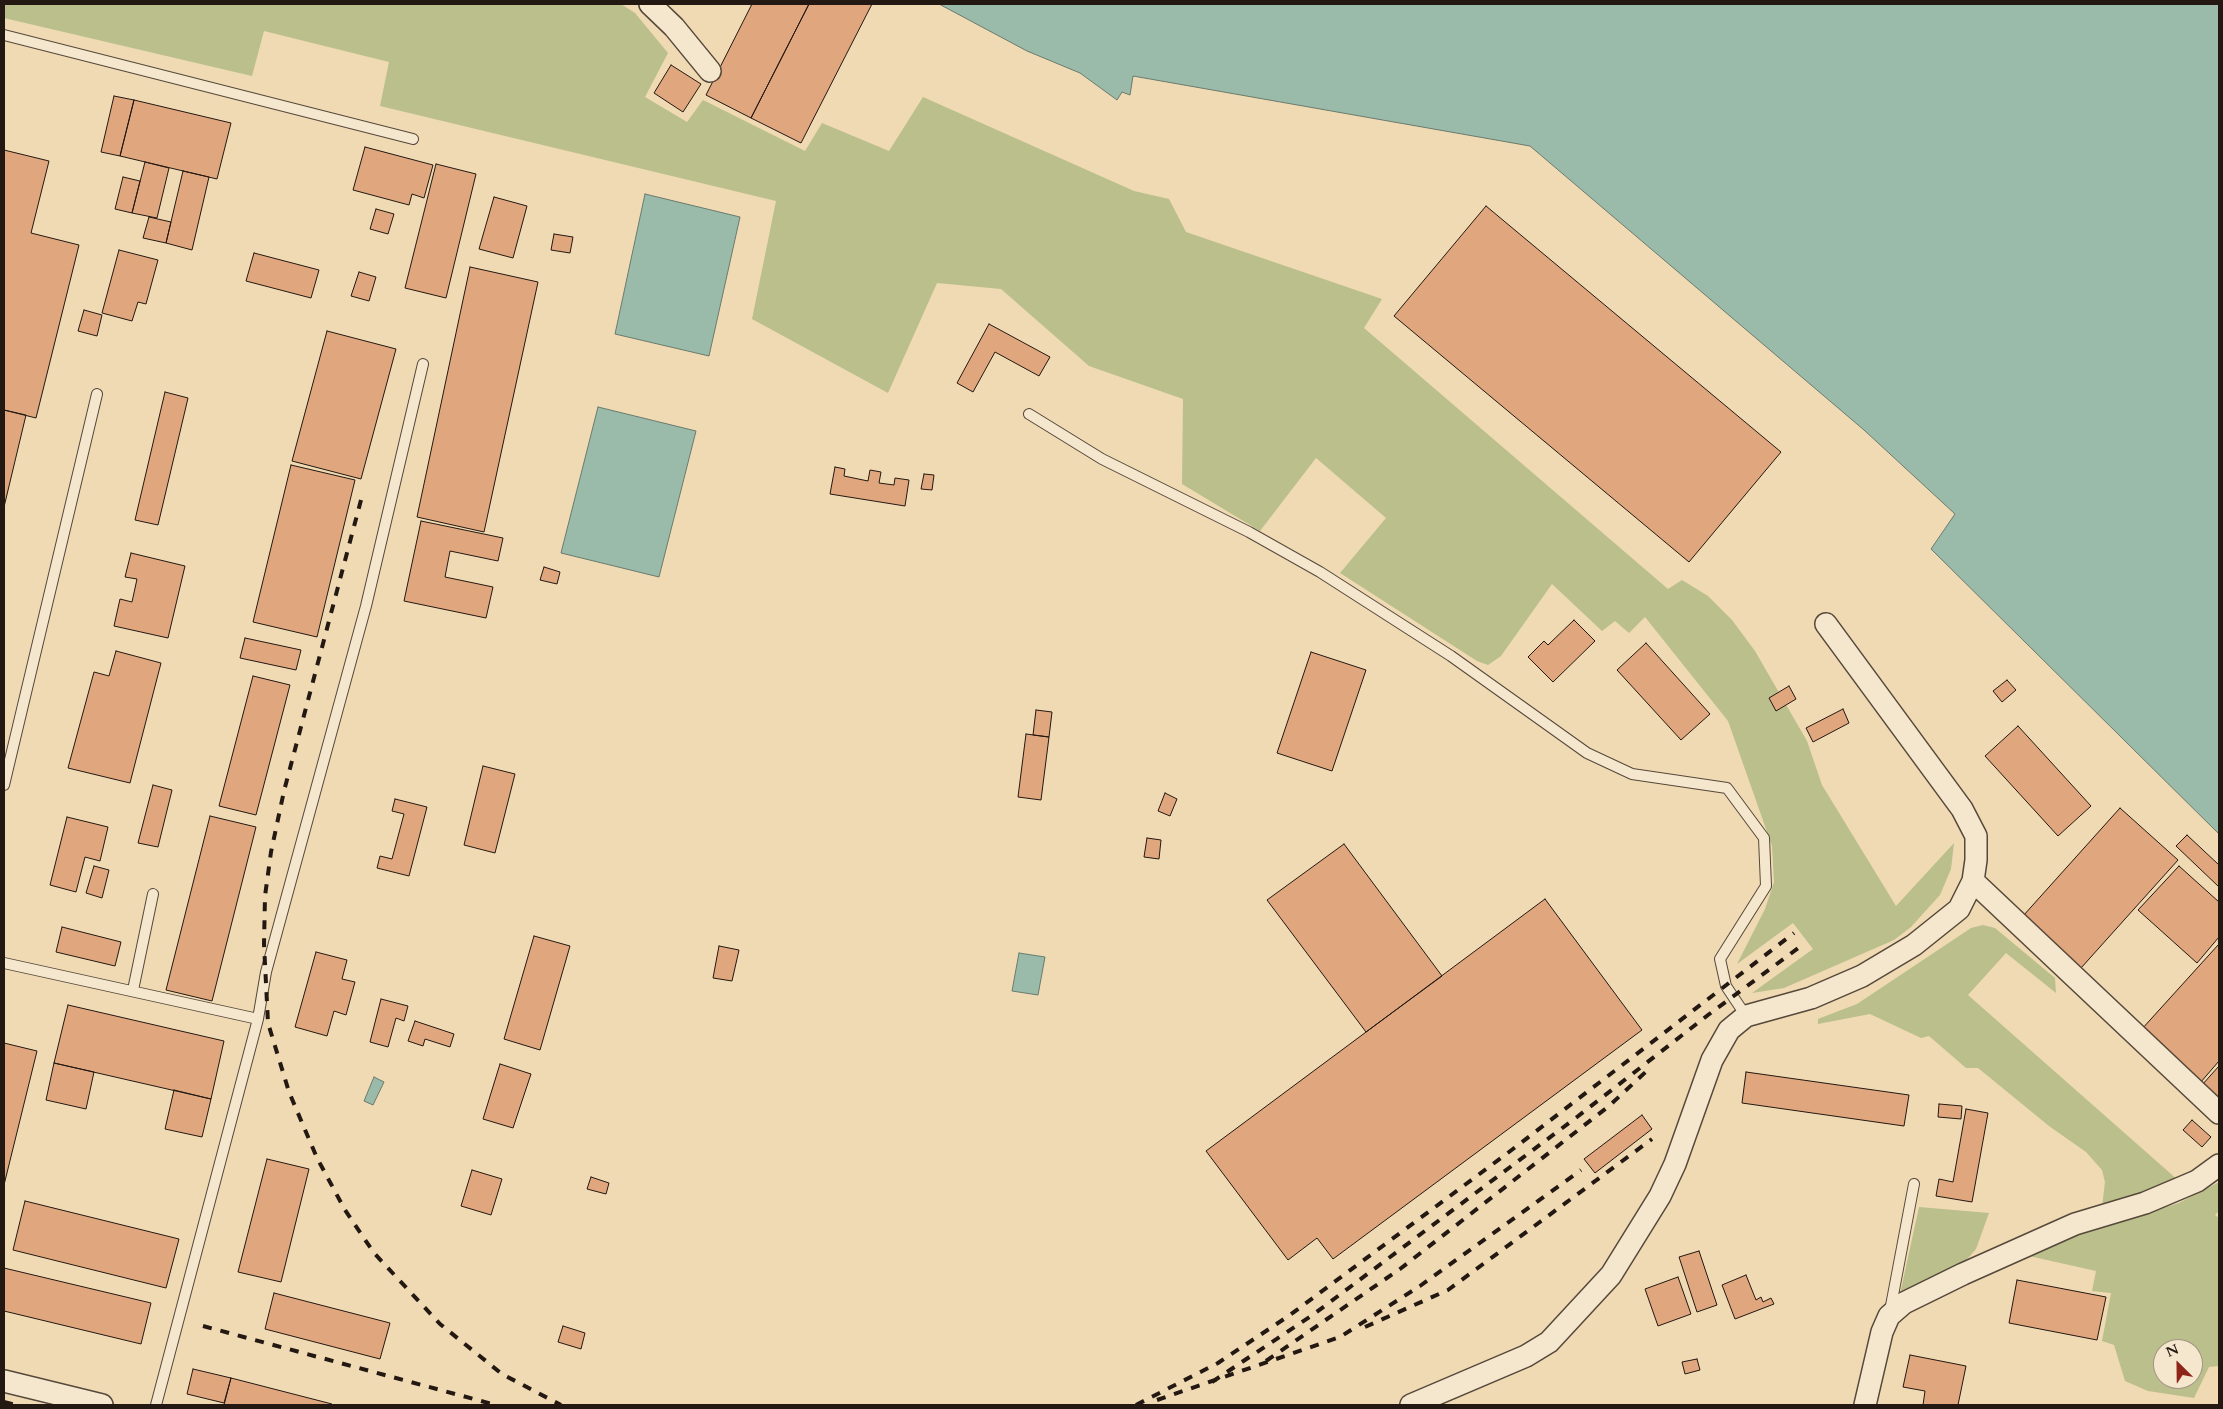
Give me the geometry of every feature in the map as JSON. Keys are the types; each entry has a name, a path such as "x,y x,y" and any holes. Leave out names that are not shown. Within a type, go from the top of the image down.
{"street":[{"path":"650,4 674,27 710,71"},
{"path":"1411,1405 1468,1383 1526,1356 1549,1342 1611,1275 1664,1188 1722,1041 1729,1030 1746,1016 1819,995 1862,976 1941,925 1959,909 1972,881 1976,860 1976,836 1962,808 1826,624"},
{"path":"1972,881 2219,1113"},
{"path":"1865,1405 1882,1332 1889,1316 1904,1303 1963,1274 2075,1224 2146,1203 2197,1181 2219,1165"},
{"path":"4,1381 102,1405"}],"lane":[{"path":"4,35 413,139"},
{"path":"156,1405 258,1019 266,972 366,606 423,364"},
{"path":"4,785 97,394"},
{"path":"1029,414 1102,459 1249,532 1320,572 1451,656 1587,752 1632,774 1727,788 1764,838 1766,886 1720,959 1726,986 1746,1016"},
{"path":"133,990 154,894"},
{"path":"4,963 258,1019"},
{"path":"1889,1316 1914,1184"}],"green space":[{"path":"4,4 621,4 635,13 668,53 645,97 687,122 703,100 805,151 822,123 889,151 923,97 1134,191 1169,199 1186,232 1382,299 1364,328 1668,589 1682,580 1708,596 1732,620 1755,651 1807,741 1822,785 1896,906 1954,843 1951,869 1940,895 1911,927 1894,940 1784,988 1752,993 1813,949 1793,923 1737,964 1765,909 1774,882 1772,846 1728,721 1645,617 1629,633 1615,621 1602,631 1552,584 1501,656 1488,665 1477,661 1340,573 1386,518 1316,458 1260,531 1182,484 1183,399 1089,366 1001,289 937,283 888,393 752,319 776,201 380,106 389,62 264,31 252,76 4,18"},
{"path":"1983,925 1995,928 2055,978 2056,993 2006,953 1968,995 2179,1181 2102,1207 2105,1182 2102,1170 2086,1152 2049,1126 1978,1068 1966,1068 1929,1036 1921,1038 1870,1014 1818,1024 1818,1019 1857,1004 1971,928"},
{"path":"2219,1182 2219,1211 2215,1215 2219,1218 2219,1366 2209,1367 2203,1379 2203,1339 2153,1339 2153,1389 2198,1389 2194,1398 2148,1391 2125,1381 2114,1345 2102,1341 2111,1293 2092,1291 2096,1271 2029,1256 2077,1235 2179,1203"},
{"path":"1919,1207 1989,1213 1976,1249 1962,1265 1900,1294"}],"shaded area":[{"path":"939,4 2219,4 2219,834 1931,549 1955,514 1864,430 1530,146 1133,76 1130,95 1122,92 1117,100 1080,73 1027,51"},
{"path":"645,194 740,217 709,356 615,334"},
{"path":"598,407 696,431 659,577 561,553"},
{"path":"1019,953 1045,957 1038,995 1012,991"},
{"path":"374,1077 384,1082 373,1105 364,1101"}],"building":[{"path":"752,4 809,4 751,118 706,95"},
{"path":"809,4 872,4 801,143 751,118"},
{"path":"671,65 701,84 683,112 654,93"},
{"path":"114,96 134,100 120,156 101,152"},
{"path":"134,100 231,123 217,179 120,156"},
{"path":"365,147 433,165 424,198 412,194 409,205 353,190"},
{"path":"4,150 49,161 31,233 79,245 36,418 4,410"},
{"path":"145,162 169,168 157,218 132,213"},
{"path":"436,164 476,174 446,298 405,288"},
{"path":"183,171 209,177 192,250 166,243"},
{"path":"123,177 140,181 132,213 115,209"},
{"path":"494,197 527,206 513,258 479,249"},
{"path":"1486,206 1781,452 1689,562 1394,316"},
{"path":"376,209 394,214 388,234 370,229"},
{"path":"149,217 171,222 166,243 143,238"},
{"path":"554,234 573,237 570,253 551,250"},
{"path":"119,250 158,260 146,304 138,302 132,321 102,313"},
{"path":"254,253 319,270 311,298 246,281"},
{"path":"470,267 538,282 484,532 417,517"},
{"path":"359,272 376,277 369,301 351,296"},
{"path":"84,310 102,315 97,336 78,331"},
{"path":"989,324 1050,357 1039,376 995,352 973,392 957,383"},
{"path":"327,331 396,349 361,479 292,461"},
{"path":"165,392 188,398 158,525 135,520"},
{"path":"4,410 26,415 4,507"},
{"path":"291,465 355,480 317,637 253,622"},
{"path":"835,467 845,469 844,476 868,481 870,470 881,472 879,483 894,485 895,478 909,480 905,506 830,494"},
{"path":"924,474 934,475 932,490 921,489"},
{"path":"421,521 503,538 498,561 450,551 445,577 493,587 486,618 404,601"},
{"path":"131,553 185,566 168,638 114,626 120,599 132,602 137,579 125,577"},
{"path":"544,567 560,572 557,584 540,580"},
{"path":"1574,620 1595,641 1553,682 1528,657 1544,641 1548,645"},
{"path":"245,638 301,650 296,670 240,658"},
{"path":"1646,643 1710,714 1681,740 1617,670"},
{"path":"116,651 161,663 130,783 68,768 94,672 109,676"},
{"path":"1311,652 1366,670 1332,771 1277,753"},
{"path":"253,676 290,685 256,815 219,806"},
{"path":"2007,680 2016,690 2002,702 1993,691"},
{"path":"1789,686 1796,699 1776,711 1769,698"},
{"path":"1843,709 1849,723 1813,742 1806,728"},
{"path":"1036,710 1052,712 1049,737 1033,735"},
{"path":"2018,726 2091,806 2058,836 1985,756"},
{"path":"1026,734 1049,737 1041,800 1018,797"},
{"path":"483,766 515,774 495,853 464,845"},
{"path":"153,785 172,790 158,847 138,843"},
{"path":"1165,793 1177,799 1170,816 1158,811"},
{"path":"395,799 427,807 409,876 377,868 380,856 392,859 404,814 392,811"},
{"path":"2120,808 2178,860 2081,968 2023,916"},
{"path":"210,816 256,827 212,1001 166,990"},
{"path":"67,817 108,827 100,861 85,857 76,892 50,885"},
{"path":"2187,835 2219,865 2219,887 2176,846"},
{"path":"1147,838 1161,840 1159,859 1144,857"},
{"path":"1344,844 1442,976 1366,1032 1267,900"},
{"path":"94,866 109,870 102,898 86,893"},
{"path":"2179,866 2219,902 2219,937 2197,963 2138,910"},
{"path":"1545,899 1642,1030 1333,1259 1317,1238 1288,1260 1206,1151"},
{"path":"62,927 121,942 115,966 56,952"},
{"path":"534,936 570,946 540,1050 504,1039"},
{"path":"2219,944 2219,1061 2200,1083 2141,1030"},
{"path":"719,946 739,950 732,981 713,978"},
{"path":"316,952 347,960 342,979 355,982 346,1015 334,1011 327,1036 295,1027"},
{"path":"381,999 408,1006 404,1021 396,1018 388,1047 370,1042"},
{"path":"68,1005 224,1041 211,1099 54,1063"},
{"path":"415,1021 454,1034 450,1047 425,1039 423,1046 408,1041"},
{"path":"4,1043 37,1051 4,1185"},
{"path":"54,1063 94,1072 86,1109 46,1100"},
{"path":"500,1064 531,1074 513,1128 483,1119"},
{"path":"2219,1066 2219,1101 2202,1085"},
{"path":"1746,1072 1909,1095 1904,1126 1742,1103"},
{"path":"174,1090 211,1099 202,1137 165,1129"},
{"path":"1939,1104 1962,1106 1961,1119 1938,1117"},
{"path":"1966,1109 1988,1113 1972,1202 1936,1196 1939,1179 1953,1182"},
{"path":"1642,1115 1652,1129 1595,1173 1584,1159"},
{"path":"2192,1120 2211,1137 2202,1147 2183,1130"},
{"path":"267,1159 309,1169 281,1282 238,1272"},
{"path":"472,1170 502,1179 491,1215 461,1206"},
{"path":"591,1177 609,1183 606,1194 587,1189"},
{"path":"25,1201 179,1239 166,1288 13,1250"},
{"path":"1699,1251 1717,1305 1697,1312 1679,1257"},
{"path":"4,1268 151,1303 141,1344 4,1311"},
{"path":"1746,1275 1756,1300 1761,1297 1763,1302 1771,1298 1774,1304 1735,1319 1722,1285"},
{"path":"1678,1277 1691,1314 1658,1326 1645,1289"},
{"path":"2017,1280 2106,1297 2097,1340 2009,1323"},
{"path":"274,1293 390,1323 380,1359 265,1329"},
{"path":"563,1326 585,1333 581,1349 558,1342"},
{"path":"1910,1355 1966,1366 1958,1405 1923,1405 1925,1391 1903,1387"},
{"path":"1697,1359 1700,1370 1685,1374 1682,1362"},
{"path":"193,1369 231,1378 224,1403 187,1394"},
{"path":"231,1378 332,1404 332,1405 224,1405"}],"railway":[{"path":"361,500 284,791 271,852 265,896 264,944 268,1023 289,1092 317,1158 345,1210 374,1253 440,1324 502,1374 561,1405"},
{"path":"1136,1405 1218,1363 1290,1315 1509,1152 1794,933"},
{"path":"1212,1382 1314,1314 1801,946"},
{"path":"1266,1361 1400,1269 1609,1106 1651,1067"},
{"path":"1365,1327 1448,1290 1652,1139"},
{"path":"1157,1400 1340,1337 1420,1286 1581,1170"},
{"path":"203,1326 496,1405"},
{"path":"4,1402 16,1405"}]}
